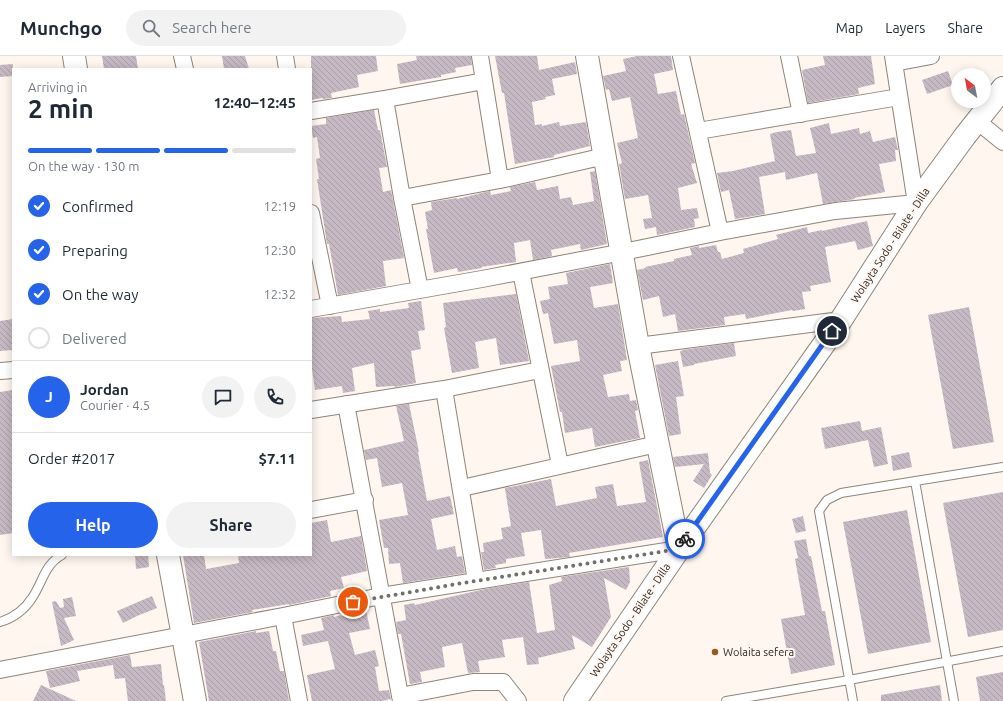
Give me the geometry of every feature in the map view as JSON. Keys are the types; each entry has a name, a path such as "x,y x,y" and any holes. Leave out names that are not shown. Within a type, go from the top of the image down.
{"main road":[{"path":"74,56 76,68"},
{"path":"587,56 638,346 679,549"},
{"name":"Wolayta Sodo - Bilate - Dilla","path":"575,701 679,549 840,320 916,203 1003,88"},
{"path":"168,556 195,701"}],"street":[{"path":"182,56 185,68"},
{"path":"285,56 287,68"},
{"path":"480,56 500,180"},
{"path":"681,56 720,232"},
{"path":"788,56 802,114"},
{"path":"312,309 521,272 720,232 835,211 916,203 893,59 931,56"},
{"path":"312,110 385,99 484,81"},
{"path":"698,131 899,97"},
{"path":"385,99 420,290"},
{"path":"977,121 1003,142"},
{"path":"402,198 500,180 604,156"},
{"path":"312,218 330,306"},
{"path":"521,272 560,465"},
{"path":"638,346 840,320"},
{"path":"0,371 12,370"},
{"path":"312,410 444,389 540,370"},
{"path":"444,389 462,488 476,580"},
{"path":"346,404 401,699 473,682 503,682 518,701"},
{"path":"462,488 657,444"},
{"path":"312,510 364,500"},
{"path":"0,670 381,596 679,549"},
{"path":"283,616 299,701"}],"lane":[{"path":"853,701 819,511 827,500 841,493 1003,467"},
{"path":"915,481 954,701"},
{"path":"0,622 8,619 25,607 33,598 50,559"},
{"path":"726,701 746,699 1003,651"}],"building":[{"path":"102,56 136,56 138,68 104,68"},
{"path":"222,56 245,56 249,68 224,68"},
{"path":"311,56 376,56 378,71 357,75 359,87 331,93 332,98 312,100"},
{"path":"416,56 471,56 472,65 455,68 456,72 441,75 441,77 400,84 397,64 417,60"},
{"path":"495,56 537,56 539,70 575,62 577,74 552,79 555,95 545,97 546,99 532,102 535,125 542,124 542,126 559,122 560,126 586,122 590,146 554,155 554,157 515,164 504,93 502,93"},
{"path":"637,56 671,56 673,70 654,74 658,94 676,91 681,115 684,114 695,163 691,164 697,183 678,188 681,210 697,208 699,218 694,219 695,227 657,235 656,227 645,229 643,219 652,218 648,195 625,199 619,164 622,163 617,143 638,138 630,97 612,101 609,89 606,90 603,76 626,71 623,59"},
{"path":"823,56 871,56 875,84 858,88 859,94 808,103 802,70 825,65"},
{"path":"13,64 12,76 0,77 0,65"},
{"path":"948,71 951,79 951,86 927,94 922,80"},
{"path":"374,110 378,130 380,130 387,167 379,168 383,192 391,190 404,258 383,261 386,286 338,295 329,244 327,244 317,179 319,179 316,159 320,158 317,137 313,138 312,132 312,126 326,124 326,118"},
{"path":"829,123 831,134 859,128 860,134 870,131 873,142 895,137 898,150 895,150 896,161 879,164 885,192 823,204 817,173 786,180 785,172 759,177 765,214 735,219 729,190 721,192 717,173 733,171 775,161 770,134 777,132 791,130 796,156 816,153 810,128"},
{"path":"595,171 607,244 581,250 580,244 551,250 552,256 533,260 530,240 514,243 516,262 458,272 457,268 434,273 426,229 428,229 425,212 432,210 431,202 457,199 490,191 491,195 511,191 510,187 535,182 537,190 558,186 560,199 571,197 573,205 594,201 590,172"},
{"path":"867,221 873,246 858,250 855,241 825,247 831,282 810,286 811,291 802,292 805,309 746,319 745,314 724,317 725,325 678,331 675,314 663,317 659,296 643,300 637,270 692,255 690,248 716,245 722,259 744,253 743,249 778,239 776,235 807,227 808,233"},
{"path":"610,264 613,283 590,287 594,308 618,304 627,360 620,361 622,371 603,375 608,397 629,394 630,401 636,400 638,410 635,411 640,438 595,447 592,428 565,433 562,412 560,412 551,366 580,361 577,340 554,344 548,313 543,314 540,301 550,299 548,287 568,284 566,273"},
{"path":"516,294 529,361 500,365 496,338 475,342 479,368 452,373 444,328 446,327 443,303"},
{"path":"421,301 425,330 418,331 421,349 411,351 416,383 395,387 376,387 374,363 352,368 355,391 343,393 342,386 315,390 312,369 312,318 341,316 342,322 370,319 368,311 380,309 380,312 409,308 408,303"},
{"path":"969,307 994,442 953,449 928,315"},
{"path":"12,319 12,350 0,351 0,321"},
{"path":"734,343 736,356 683,367 680,351 682,350"},
{"path":"678,361 684,396 676,397 681,434 669,436 655,365"},
{"path":"12,390 12,533 0,535 0,392"},
{"path":"409,404 427,501 450,496 454,514 431,519 437,550 455,546 457,557 462,556 465,573 403,583 400,563 389,564 388,548 384,548 379,520 408,515 402,483 382,487 377,458 366,460 364,450 404,441 396,406"},
{"path":"860,421 862,431 881,427 888,464 874,467 868,440 825,449 821,428"},
{"path":"909,452 912,467 893,471 891,456"},
{"path":"708,453 710,473 712,475 704,488 693,481 704,464 675,467 673,457"},
{"path":"648,460 663,537 569,553 570,557 545,559 541,530 521,533 525,556 506,559 506,563 495,565 496,568 484,570 481,552 484,552 483,543 503,539 501,528 511,526 505,488 551,479 556,506 597,498 595,487 613,484 617,506 646,502 639,462"},
{"path":"1003,492 1003,630 968,637 943,503"},
{"path":"907,510 931,642 868,654 843,522"},
{"path":"803,516 806,531 796,533 792,519"},
{"path":"327,520 331,542 361,536 367,571 341,577 344,588 330,591 331,596 289,605 252,610 253,612 194,623 183,556 204,556 206,569 239,563 238,556 312,556 312,523"},
{"path":"806,539 822,611 825,611 835,665 791,674 781,619 805,615 795,559 798,558 794,541"},
{"path":"135,556 148,556 149,567 136,569"},
{"path":"629,567 630,582 626,590 604,578 611,617 592,647 572,635 575,649 538,658 539,664 527,665 523,637 502,640 505,657 478,661 480,672 468,673 462,643 442,647 445,667 420,672 422,682 410,684 401,634 398,634 396,622 406,620 404,605 414,603 415,605 485,589 529,582 537,633 555,630 549,585 562,581 561,577"},
{"path":"152,596 157,608 123,623 117,611"},
{"path":"72,597 76,616 64,618 74,640 61,646 52,602 56,601 60,608 64,607 63,599"},
{"path":"366,610 370,629 349,633 355,655 375,650 379,666 375,667 379,691 389,690 391,699 382,701 312,701 307,675 335,669 328,641 303,646 301,635 324,630 321,618 334,615 334,617 342,616"},
{"path":"256,631 256,633 269,631 273,651 276,651 280,671 284,671 289,701 209,701 199,642"},
{"path":"130,655 132,667 161,664 166,701 128,701 125,678 115,679 113,665 77,671 80,681 50,688 46,671"},
{"path":"1003,672 1003,701 980,701 976,677"},
{"path":"41,685 76,701 33,701"},
{"path":"940,685 942,701 881,701 881,695"}],"way so far":[{"path":"353,602 381,596 679,549 685,539"}],"place":[{"name":"Wolaita sefera","path":"715,652"}],"route":[{"path":"685,539 832,331"}]}
